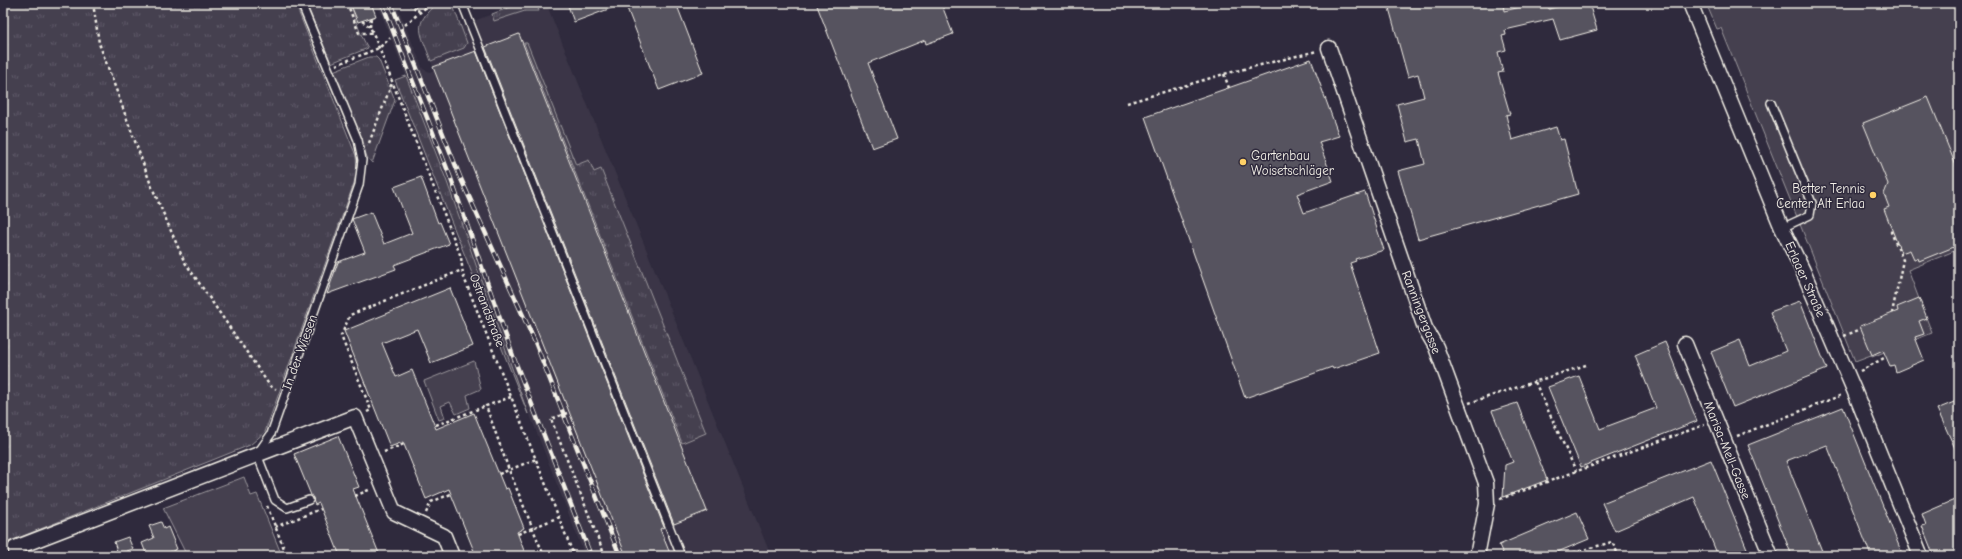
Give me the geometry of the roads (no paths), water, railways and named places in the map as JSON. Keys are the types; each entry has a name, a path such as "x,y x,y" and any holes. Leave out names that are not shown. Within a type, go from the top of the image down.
{"street":[{"name":"Erlaaer Straße","path":"1690,3 1782,228 1803,271 1854,390 1921,556"},
{"name":"Ranningergasse","path":"1329,48 1425,328 1436,347 1486,483 1487,504 1477,556"},
{"name":"Marisa-Mell-Gasse","path":"1685,344 1771,556"},
{"path":"12,552 257,454 355,417 394,512 444,536 452,556"}],"lane":[{"name":"In der Wiesen","path":"257,454 271,434 359,185 362,160 358,140 301,3"},
{"path":"462,3 681,556"},
{"path":"1771,103 1812,203 1810,215 1782,228"},
{"path":"257,454 275,500 287,508 309,500"}],"railway":[{"path":"382,3 450,176 513,356 591,556"},
{"path":"391,3 461,179 535,342 620,556"}],"place":[{"name":"Gartenbau Woisetschläger","path":"1243,162"},
{"name":"Better Tennis Center Alt Erlaa","path":"1873,195"}]}
